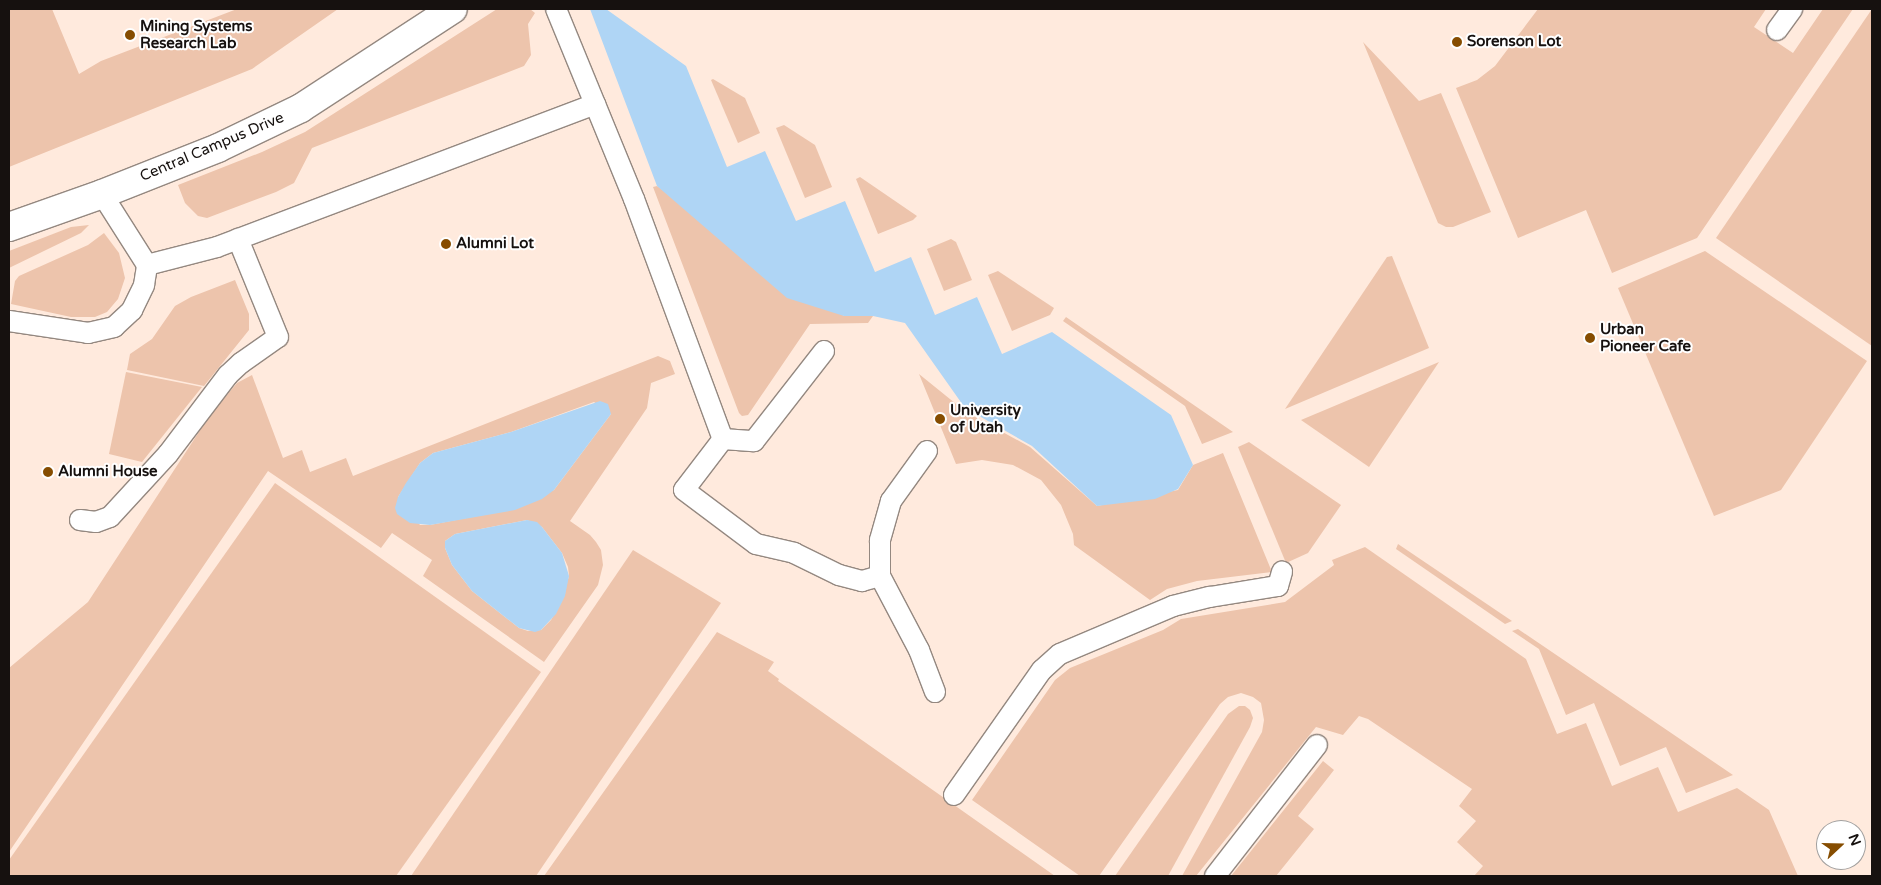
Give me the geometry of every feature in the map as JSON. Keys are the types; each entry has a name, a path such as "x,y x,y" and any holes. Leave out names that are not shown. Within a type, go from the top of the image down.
{"street":[{"name":"Central Campus Drive","path":"9,227 102,194 218,148 301,108 453,9"}],"lane":[{"path":"556,9 634,199 723,439"},
{"path":"1777,30 1792,9"},
{"path":"147,265 218,247 595,104"},
{"path":"9,321 79,334 98,332 114,326 128,314 139,298 144,285 147,265 102,194"},
{"path":"80,520 96,522 110,517 168,454 228,375 241,363 278,337 238,239"},
{"path":"723,439 754,441 824,351"},
{"path":"723,439 684,490 756,544 794,553 839,575 862,581 880,576"},
{"path":"926,451 891,501 880,540 880,576 919,650 935,692"},
{"path":"954,795 1042,670 1060,654 1173,606 1210,597 1278,586 1282,572"},
{"path":"1215,876 1317,745"}],"shaded area":[{"name":"University of Utah","path":"9,9 1872,9 1872,876 9,876"},
{"path":"9,9 52,9 79,74 101,61 237,9 338,9 252,69 9,167"},
{"path":"497,9 530,9 535,13 528,24 531,55 524,66 312,148 294,183 276,192 207,218 198,216 185,203 178,185 262,152 305,132"},
{"path":"1538,9 1766,9 1754,27 1793,53 1823,9 1853,9 1697,238 1612,273 1586,210 1518,238 1456,88 1477,80 1495,66"},
{"path":"1872,9 1872,346 1716,238"},
{"path":"1363,42 1419,101 1441,93 1491,212 1453,227 1446,227 1438,223"},
{"path":"713,79 745,98 760,133 738,143 711,80"},
{"path":"784,125 815,145 832,187 805,198 776,128"},
{"path":"860,177 917,216 913,220 878,234 856,179"},
{"path":"657,186 844,316 873,316 868,323 810,324 748,415 742,416 739,413 653,187"},
{"path":"89,225 81,233 9,268 9,251 71,227"},
{"path":"104,233 119,253 125,278 118,299 107,312 95,317 71,317 11,304 15,281 19,276 88,245"},
{"path":"951,239 956,242 972,280 944,291 927,249"},
{"path":"1705,251 1867,361 1781,490 1714,516 1618,288"},
{"path":"1392,256 1429,348 1285,409 1387,257"},
{"path":"998,271 1054,308 1050,315 1012,331 988,275"},
{"path":"235,280 249,314 249,330 204,386 127,370 130,354 152,339 175,306 191,297"},
{"path":"1066,317 1233,432 1202,444 1185,406 1063,321"},
{"path":"658,356 670,361 675,374 651,383 647,408 570,521 590,535 596,542 601,550 603,565 598,585 544,662 423,576 432,560 392,533 381,548 268,471 9,852 9,668 88,602 210,415 237,383 252,375 283,458 302,450 310,472 346,458 353,476","holes":["594,402 611,414 554,490 492,513 430,525 420,525 398,497 420,463 433,453 511,432","527,520 542,527 562,553 568,567 569,576 561,603 551,620 541,630 528,631 519,628 472,591 452,565 445,548 445,541 455,534"]},
{"path":"1439,362 1369,467 1301,420"},
{"path":"126,372 202,387 142,462 109,454"},
{"path":"919,374 966,412 1030,447 1097,506 1178,490 1193,465 1223,453 1272,572 1197,581 1167,589 1150,600 1074,545 1073,534 1061,505 1041,480 1013,465 982,460 956,464"},
{"path":"1249,442 1341,505 1308,553 1286,563 1238,447"},
{"path":"275,483 541,672 396,876 9,876 9,860"},
{"path":"1398,544 1512,621 1505,624 1396,549"},
{"path":"1365,547 1526,659 1557,734 1586,723 1612,786 1658,767 1678,812 1737,788 1769,810 1798,876 1474,876 1483,866 1457,842 1476,821 1459,806 1472,789 1368,719 1359,716 1343,735 1316,727 1196,876 1182,876 1262,732 1264,720 1261,703 1253,697 1241,693 1228,697 1220,704 1099,876 1080,876 972,800 1055,680 1070,668 1163,630 1181,619 1285,602 1334,565 1332,560"},
{"path":"633,550 721,603 536,876 411,876"},
{"path":"1518,629 1733,775 1686,793 1666,747 1620,766 1594,703 1566,715 1539,649 1512,631"},
{"path":"717,632 774,662 768,671 779,679 778,681 1055,876 544,876"},
{"path":"1239,706 1245,706 1250,710 1253,718 1250,727 1168,876 1115,876 1228,714"},
{"path":"1323,761 1334,770 1298,816 1314,829 1276,876 1231,876"}],"water":[{"path":"590,9 606,9 686,66 727,167 765,151 796,221 845,201 875,272 911,257 935,315 977,297 1002,354 1052,332 1171,415 1193,465 1178,489 1155,499 1097,506 1032,446 965,408 905,323 873,316 844,316 787,298 657,186"},
{"path":"600,401 608,404 611,414 554,490 542,499 515,510 430,525 410,523 397,514 395,508 398,497 406,483 420,463 433,453 511,432"},
{"path":"527,520 537,522 562,553 569,576 565,596 556,614 541,630 535,632 519,628 472,591 452,565 445,548 445,541 455,534"}],"place":[{"name":"Mining Systems Research Lab","path":"130,35"},
{"name":"Sorenson Lot","path":"1457,42"},
{"name":"Alumni Lot","path":"446,244"},
{"name":"Urban Pioneer Cafe","path":"1590,338"},
{"name":"University of Utah","path":"940,419"},
{"name":"Alumni House","path":"48,472"}]}
